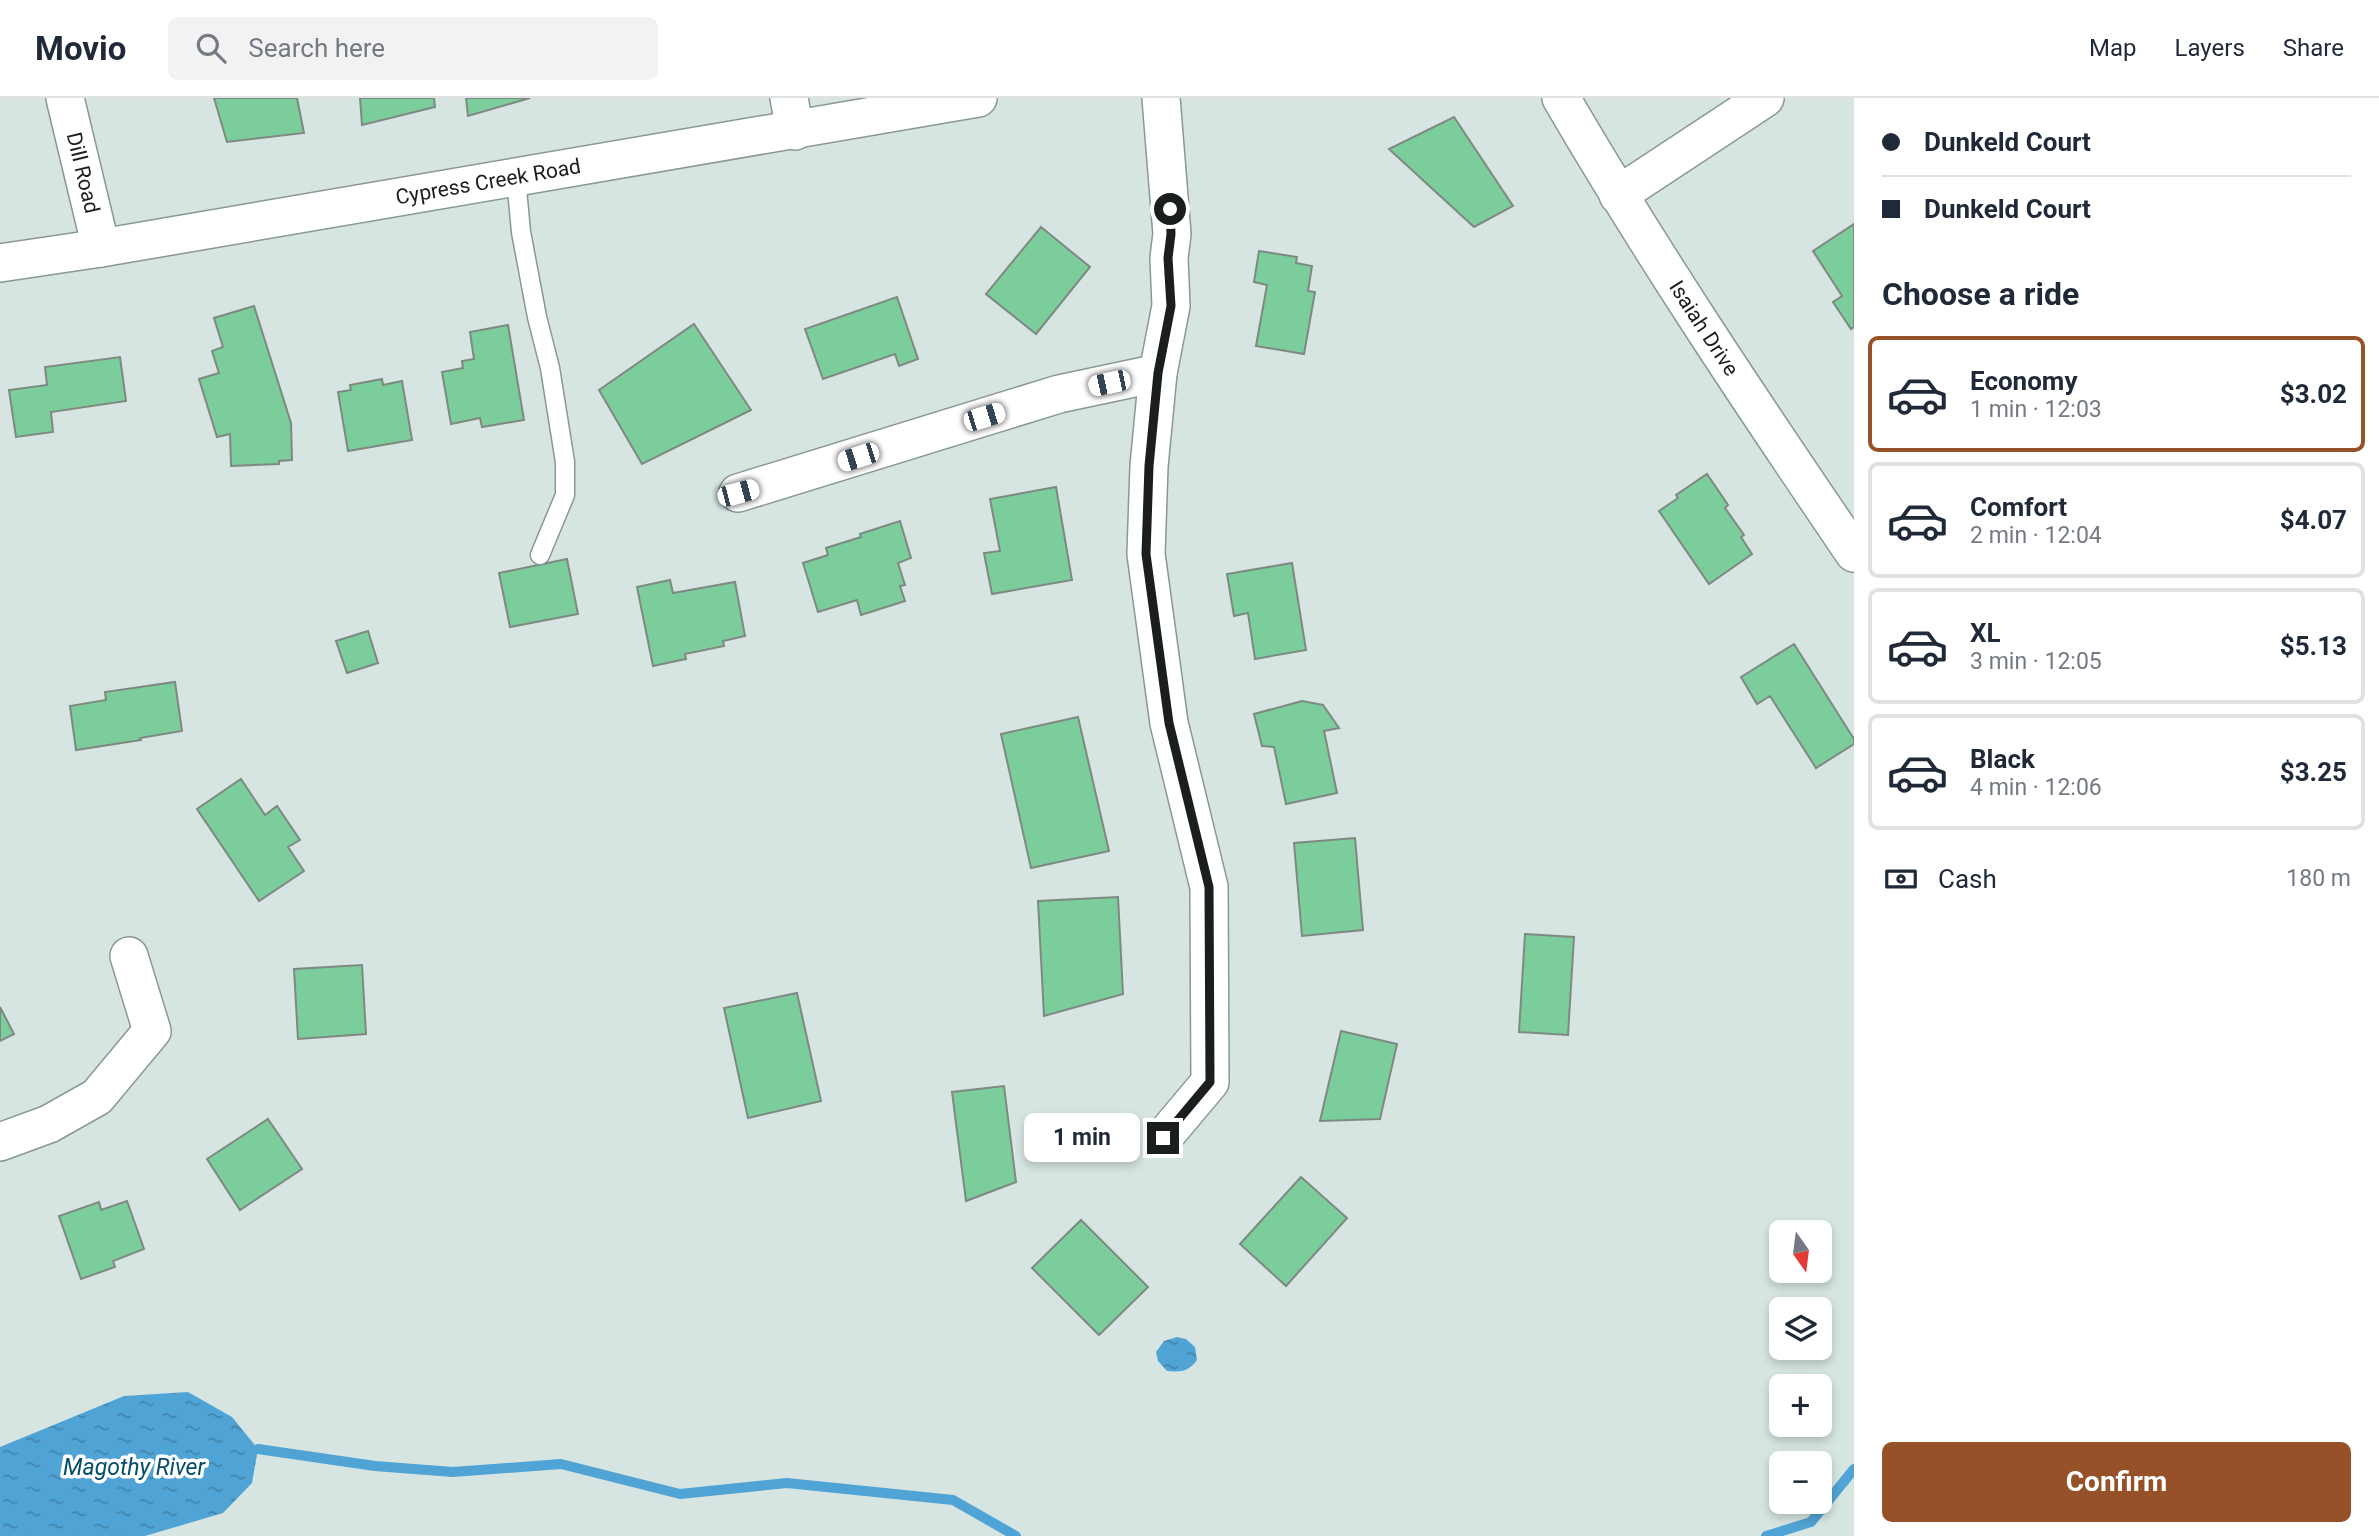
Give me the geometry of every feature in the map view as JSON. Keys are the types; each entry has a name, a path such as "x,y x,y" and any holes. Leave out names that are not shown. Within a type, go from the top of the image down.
{"street":[{"name":"Dill Road","path":"65,98 101,248"},
{"name":"Cypress Creek Road","path":"0,263 516,178 792,114 978,98"},
{"path":"1161,98 1171,234 1168,258 1171,306 1158,373 1149,466 1146,554 1169,723 1209,887 1210,1082 1163,1138"},
{"name":"Isaiah Drive","path":"1561,98 1618,195 1742,389 1854,552"},
{"path":"1618,195 1765,98"},
{"path":"738,493 1059,394 1158,373"},
{"path":"0,1142 49,1124 97,1097 152,1031 129,956"}],"lane":[{"path":"516,178 521,232 550,368 565,462 565,495 540,555"}],"water":[{"path":"1177,1337 1186,1339 1195,1347 1197,1360 1184,1370 1167,1371 1158,1361 1156,1352 1164,1341"},
{"name":"Magothy River","path":"188,1392 232,1417 258,1449 252,1483 223,1513 145,1536 0,1536 0,1447 124,1396"}],"building":[{"path":"214,98 297,98 304,133 227,142"},
{"path":"360,98 434,98 435,107 362,125"},
{"path":"466,98 530,98 468,116"},
{"path":"1454,117 1513,206 1474,227 1389,149"},
{"path":"1854,224 1854,327 1851,329 1833,302 1842,296 1813,251"},
{"path":"1041,227 1090,267 1036,334 986,294"},
{"path":"1259,251 1297,257 1296,263 1312,266 1308,291 1315,292 1304,354 1256,346 1267,285 1254,282"},
{"path":"897,297 918,359 899,366 895,354 823,379 805,329"},
{"path":"254,306 291,423 292,460 279,461 279,464 231,466 230,434 217,437 199,379 219,373 212,351 223,347 214,318"},
{"path":"694,324 751,410 642,464 599,390"},
{"path":"508,325 524,420 482,427 480,418 451,424 442,372 463,368 462,361 474,359 470,332"},
{"path":"120,357 126,401 51,412 53,432 16,437 9,390 47,385 45,367"},
{"path":"382,379 383,385 402,381 412,440 348,451 338,392 351,390 350,385"},
{"path":"1707,474 1728,505 1725,508 1744,535 1741,537 1752,554 1709,584 1659,511 1678,498 1676,495"},
{"path":"1056,487 1072,580 992,594 984,553 1000,551 990,499"},
{"path":"900,521 911,558 898,563 905,585 900,586 905,601 861,615 857,600 818,612 803,563 828,555 826,548"},
{"path":"567,559 578,614 510,627 499,573"},
{"path":"1292,563 1306,650 1255,659 1248,613 1234,616 1227,574"},
{"path":"670,580 673,593 735,582 745,636 723,641 724,646 685,654 686,659 653,666 637,587"},
{"path":"368,631 378,663 347,673 336,641"},
{"path":"1794,644 1854,739 1854,744 1816,768 1770,696 1757,704 1741,677"},
{"path":"175,682 182,731 76,750 70,706 106,700 105,692"},
{"path":"1302,701 1323,705 1339,728 1324,731 1337,793 1286,804 1274,747 1262,746 1254,714"},
{"path":"1078,717 1109,851 1031,868 1001,734"},
{"path":"241,779 265,815 277,806 300,840 288,847 304,871 259,901 197,809"},
{"path":"1355,838 1363,930 1302,936 1294,843"},
{"path":"1118,897 1123,994 1044,1016 1038,901"},
{"path":"1525,934 1574,937 1568,1035 1519,1032"},
{"path":"362,965 366,1034 298,1039 294,969"},
{"path":"797,993 821,1101 748,1118 724,1008"},
{"path":"0,1007 14,1034 0,1041"},
{"path":"1341,1031 1397,1044 1380,1119 1320,1121"},
{"path":"1004,1086 1016,1182 966,1201 952,1092"},
{"path":"268,1119 302,1169 240,1210 207,1159"},
{"path":"1301,1177 1347,1218 1286,1286 1240,1244"},
{"path":"127,1201 144,1249 113,1261 115,1267 81,1279 59,1216 99,1202 101,1210"},
{"path":"1081,1220 1148,1287 1099,1335 1032,1268"}],"waterway":[{"path":"258,1449 375,1466 453,1472 561,1464 680,1494 787,1483 953,1500 1016,1536"},
{"path":"1766,1536 1811,1522 1854,1469"}],"route":[{"path":"1163,1138 1210,1082 1209,887 1169,723 1146,554 1149,466 1158,373 1171,306 1168,258 1170,209"}]}
